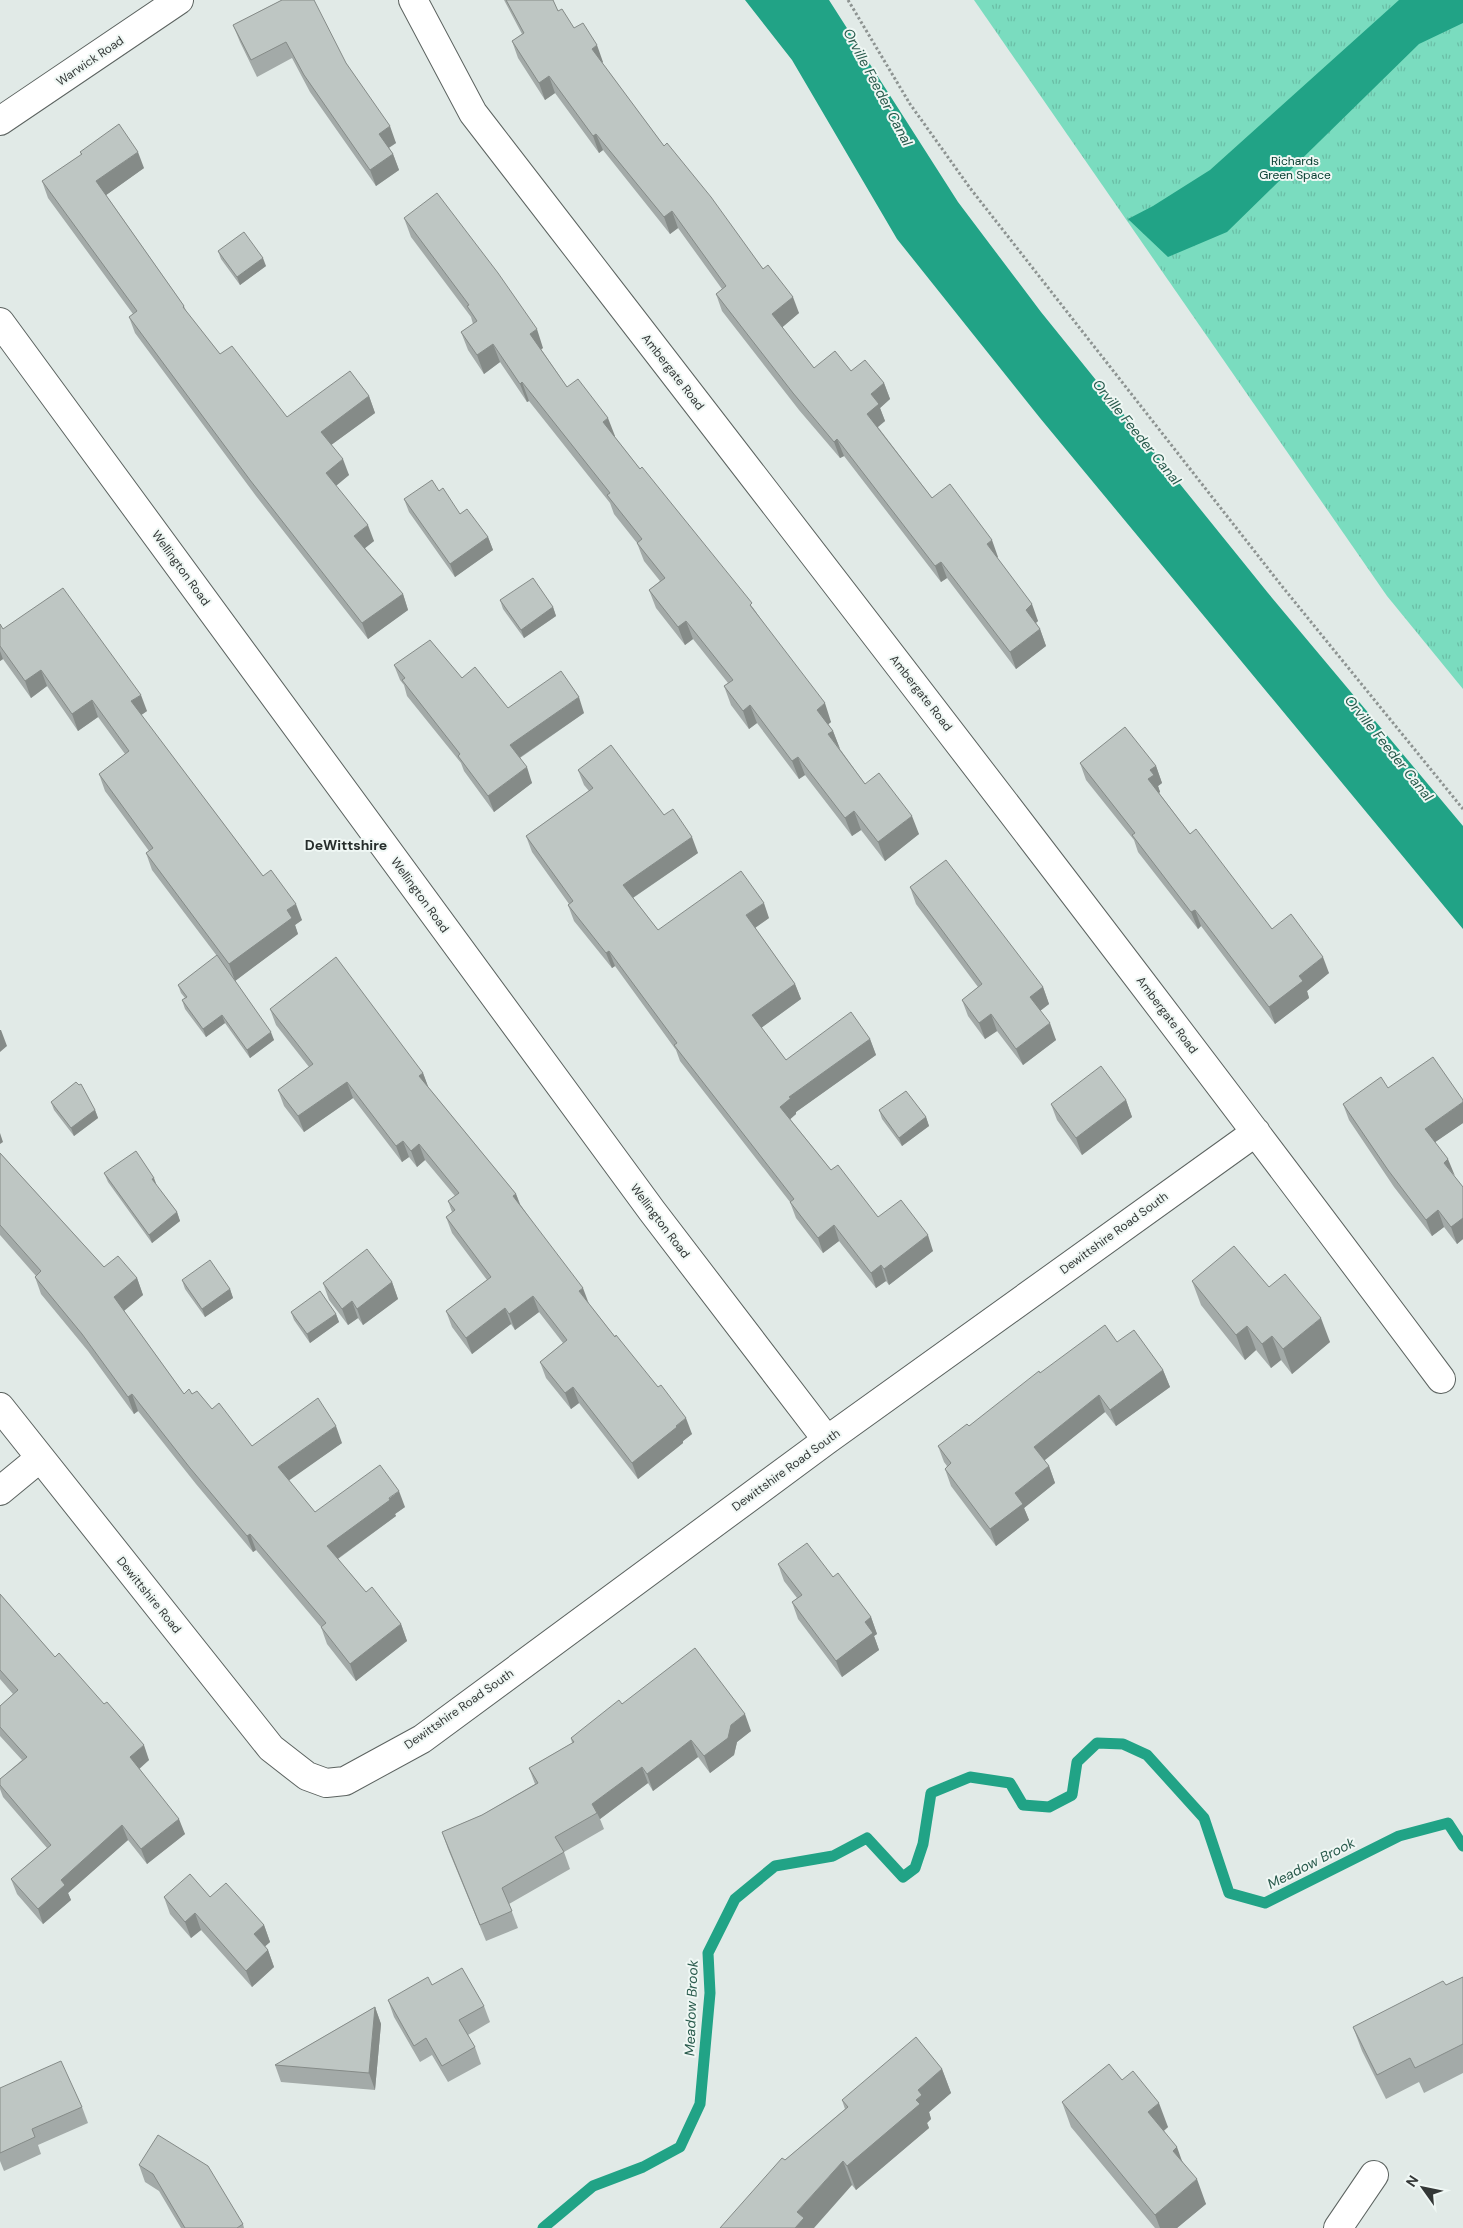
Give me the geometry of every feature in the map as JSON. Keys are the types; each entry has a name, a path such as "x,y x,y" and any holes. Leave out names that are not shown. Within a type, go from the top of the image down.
{"street":[{"name":"Warwick Road","path":"0,121 179,0"},
{"name":"Ambergate Road","path":"413,0 473,112 954,735 1441,1379"},
{"name":"Wellington Road","path":"0,322 652,1211 827,1440"},
{"name":"Dewittshire Road South","path":"307,1776 326,1782 345,1781 422,1739 827,1440 1256,1132"},
{"name":"Dewittshire Road","path":"0,1407 271,1748 307,1776"},
{"path":"0,1491 40,1458"},
{"path":"1338,2228 1374,2175"}],"path":[{"path":"848,0 910,104 970,188 1280,585 1463,809"}],"green space":[{"name":"Richards Green Space","path":"974,0 1463,0 1463,689 1387,596"}],"water":[{"name":"Orville Feeder Canal","path":"745,0 829,0 958,202 1041,312 1268,593 1463,826 1463,929 1040,418 897,239 792,60"},
{"path":"1399,0 1463,0 1463,23 1419,44 1227,232 1168,257 1128,219 1153,206 1210,170"}],"building":[{"path":"282,0 314,0 346,63 390,126 379,134 393,154 370,170 304,75 286,42 251,60 233,25"},
{"path":"506,0 553,0 558,11 562,9 574,28 583,23 597,45 592,49 664,146 667,143 711,197 763,269 768,265 793,297 772,314 814,368 835,351 851,371 865,360 884,383 871,394 879,404 867,414 932,498 950,484 992,540 987,544 1032,604 1026,610 1040,629 1010,652 941,562 935,566 837,439 834,442 793,393 716,294 726,286 672,211 664,217 596,134 593,136 549,76 539,83 512,41 524,33"},
{"path":"119,124 138,152 96,181 183,307 220,354 232,346 287,417 350,371 369,396 321,432 343,459 326,473 368,525 354,536 403,594 362,623 250,480 129,317 137,311 42,181 82,154 80,152"},
{"path":"437,193 498,273 537,329 530,334 567,387 578,379 608,418 603,422 640,469 642,467 752,603 750,605 825,703 817,710 833,731 828,734 865,784 879,773 912,816 878,842 854,811 845,818 798,757 792,761 750,705 743,711 724,686 733,680 686,621 678,627 649,590 665,578 637,543 642,539 607,495 610,493 522,382 520,384 493,344 477,355 461,332 477,321 467,306 469,305 404,218"},
{"path":"244,232 263,258 237,277 218,251"},
{"path":"432,480 439,491 443,488 460,514 467,509 488,537 450,564 404,499"},
{"path":"533,578 553,607 521,630 500,600"},
{"path":"63,588 141,695 131,701 263,876 271,870 296,904 287,910 292,918 229,964 146,853 153,848 99,774 129,751 92,700 72,714 41,670 25,681 0,646 0,624 3,629"},
{"path":"430,640 462,678 475,667 508,708 561,671 579,697 510,745 527,767 488,796 458,756 460,754 402,680 405,678 394,665"},
{"path":"1125,727 1156,766 1150,770 1154,775 1148,779 1190,834 1196,829 1272,929 1291,914 1323,957 1299,976 1303,981 1269,1007 1195,910 1191,912 1132,835 1135,833 1080,763"},
{"path":"611,745 664,815 673,809 692,837 623,885 658,930 741,871 764,903 746,915 795,984 752,1015 786,1060 851,1012 870,1039 789,1097 791,1098 780,1107 831,1170 838,1165 878,1217 901,1200 928,1235 884,1269 881,1265 871,1273 834,1225 818,1238 790,1202 794,1199 674,1045 677,1043 609,951 606,953 568,905 573,901 526,836 593,788 578,770"},
{"path":"946,860 1043,987 1030,997 1050,1023 1016,1049 991,1014 979,1023 962,1000 982,984 910,887"},
{"path":"217,955 271,1032 247,1050 222,1015 203,1029 182,1000 187,997 178,985"},
{"path":"336,957 423,1073 419,1076 516,1194 513,1196 583,1288 579,1291 658,1387 661,1385 686,1418 632,1463 573,1387 565,1393 540,1362 567,1340 533,1296 509,1314 505,1308 466,1338 446,1311 491,1277 446,1217 455,1210 448,1201 459,1193 419,1144 411,1151 403,1141 396,1146 347,1082 298,1116 278,1090 313,1064 270,1009"},
{"path":"1433,1057 1463,1100 1463,1102 1425,1129 1448,1159 1444,1163 1463,1187 1463,1218 1451,1227 1438,1210 1426,1220 1388,1170 1343,1104 1381,1077 1388,1088"},
{"path":"1101,1066 1126,1100 1076,1138 1051,1104"},
{"path":"76,1082 79,1085 81,1084 95,1110 71,1128 51,1102"},
{"path":"906,1091 926,1117 899,1138 879,1110"},
{"path":"136,1151 154,1178 152,1179 177,1212 149,1235 104,1173"},
{"path":"0,1153 104,1267 118,1256 137,1278 114,1297 184,1394 189,1389 192,1394 197,1391 212,1409 219,1403 252,1446 318,1398 336,1426 278,1467 315,1512 380,1465 399,1491 389,1498 390,1500 327,1546 366,1592 372,1587 401,1624 350,1664 321,1627 326,1623 250,1534 247,1536 132,1394 128,1397 82,1334 35,1277 41,1271 0,1225"},
{"path":"1234,1246 1269,1287 1285,1274 1321,1318 1283,1349 1272,1336 1262,1344 1247,1326 1236,1335 1192,1281"},
{"path":"367,1249 392,1282 357,1309 352,1301 342,1309 323,1283"},
{"path":"210,1260 230,1289 202,1309 182,1280"},
{"path":"320,1291 336,1314 307,1334 291,1312"},
{"path":"1105,1325 1117,1342 1134,1330 1163,1370 1110,1410 1099,1395 1034,1447 1049,1466 1015,1493 1023,1504 990,1529 945,1469 951,1463 938,1446 967,1424 969,1426 1039,1371 1040,1373"},
{"path":"807,1543 833,1577 838,1573 871,1617 865,1622 873,1633 836,1661 792,1602 802,1595 778,1564"},
{"path":"0,1594 55,1657 59,1653 104,1704 107,1702 144,1745 130,1757 179,1819 141,1849 122,1825 61,1880 65,1885 38,1909 11,1879 51,1845 0,1785 0,1779 27,1757 0,1727 0,1706 18,1690 0,1670"},
{"path":"695,1648 745,1714 731,1725 728,1738 704,1756 691,1740 647,1774 642,1767 592,1804 597,1813 555,1837 564,1852 502,1888 512,1911 480,1925 442,1832 482,1815 538,1783 529,1768 574,1742 571,1738 619,1700 622,1704"},
{"path":"190,1874 210,1897 226,1883 264,1925 254,1934 268,1950 246,1971 195,1913 185,1922 164,1897"},
{"path":"462,1968 484,2006 459,2020 475,2047 442,2066 426,2038 414,2046 388,2000 428,1977 432,1985"},
{"path":"1463,1977 1463,2044 1415,2068 1410,2058 1377,2075 1353,2027 1443,1981 1446,1985"},
{"path":"375,2007 369,2073 275,2065"},
{"path":"916,2037 942,2069 918,2090 922,2095 916,2100 920,2104 847,2166 843,2161 797,2212 804,2218 795,2228 720,2228 782,2158 785,2160 848,2107 842,2100"},
{"path":"61,2061 82,2107 32,2129 35,2137 0,2153 0,2088"},
{"path":"1109,2064 1122,2080 1133,2071 1159,2103 1148,2112 1177,2147 1173,2151 1197,2179 1155,2215 1062,2102"},
{"path":"158,2135 208,2166 243,2224 237,2228 185,2228 153,2174 139,2165"}],"waterway":[{"name":"Meadow Brook","path":"543,2228 593,2186 643,2167 680,2147 700,2104 710,1993 708,1953 735,1899 775,1866 833,1856 867,1838 903,1877 915,1868 923,1844 931,1793 970,1777 1010,1783 1023,1805 1049,1807 1072,1795 1077,1762 1097,1743 1123,1744 1147,1755 1204,1818 1229,1893 1265,1903 1399,1836 1448,1823 1463,1846"}],"district":[{"name":"DeWittshire","path":"346,845"}]}
